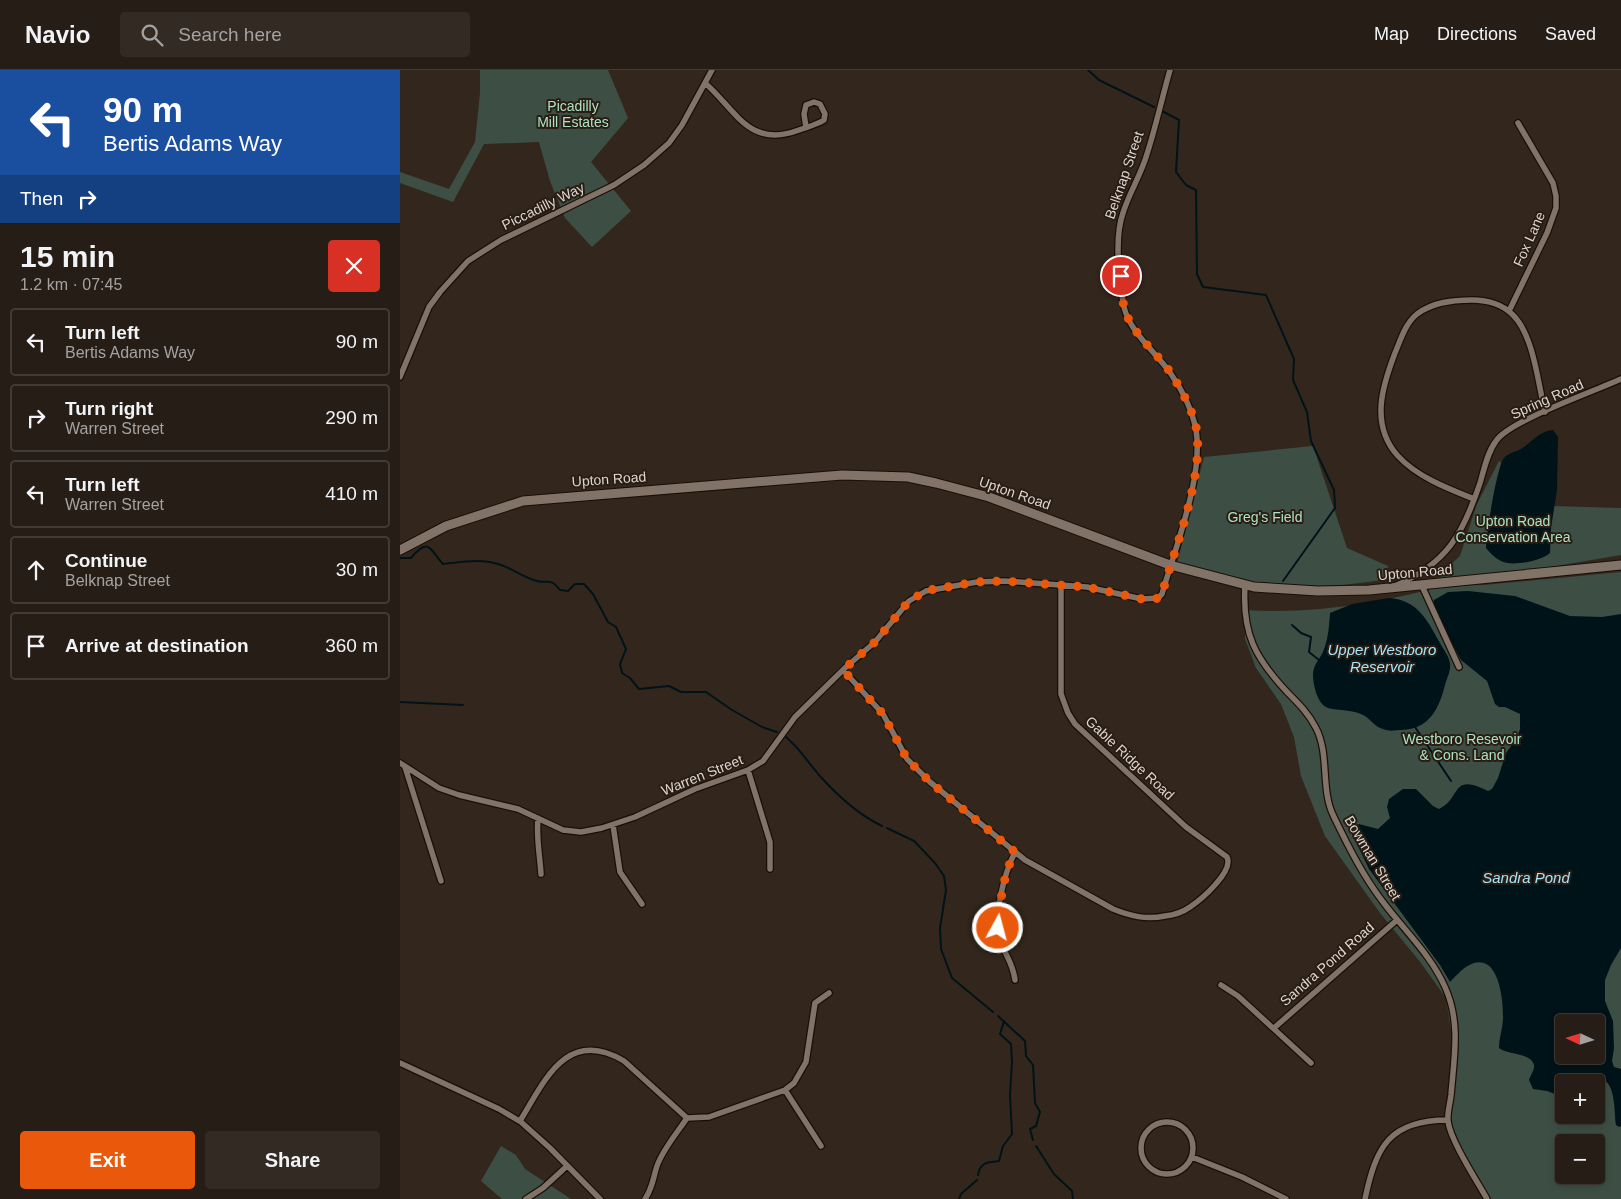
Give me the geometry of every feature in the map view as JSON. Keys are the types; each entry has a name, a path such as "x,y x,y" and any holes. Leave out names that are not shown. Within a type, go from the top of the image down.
{"main road":[{"name":"Upton Road","path":"400,550 446,526 523,501 842,475 878,475 908,476 989,497 1170,565 1245,585 1318,591 1389,588 1621,565"}],"street":[{"name":"Piccadilly Way","path":"400,377 430,307 440,292 468,261 501,240 614,185 644,165 668,142 682,125 712,70"},
{"name":"Belknap Street","path":"1170,70 1147,155 1137,183 1124,210 1118,237 1124,308 1134,327 1172,375 1189,405 1196,426 1197,469 1170,565"},
{"path":"705,83 717,94 730,112 740,121 758,132 788,134 806,127 824,120 825,114 820,104 814,102 806,105 804,114 806,127"},
{"name":"Fox Lane","path":"1509,311 1547,233 1556,208 1553,183 1518,123"},
{"path":"1474,499 1417,471 1397,455 1384,433 1380,414 1381,395 1402,334 1408,323 1418,314 1440,302 1466,300 1492,302 1509,311 1521,325 1527,337 1544,412"},
{"name":"Spring Road","path":"1389,588 1422,572 1442,556 1458,536 1496,440 1516,425 1621,379"},
{"name":"Warren Street","path":"402,765 449,791 518,809 572,832 581,832 613,825 695,789 748,770 763,761 795,717 875,642 909,601 926,591 990,580 1087,587 1152,600 1162,594 1170,565"},
{"name":"Gable Ridge Road","path":"1015,852 1038,868 1113,909 1126,914 1150,918 1177,913 1190,907 1221,879 1229,863 1227,857 1186,827 1075,724 1068,713 1061,694 1061,585"},
{"name":"Bowman Street","path":"1245,585 1244,614 1254,648 1275,679 1303,707 1317,729 1321,740 1332,814 1370,883 1431,962 1445,986 1452,1004 1456,1038 1448,1120 1456,1142 1487,1199"},
{"path":"1422,586 1459,667"},
{"path":"843,670 883,714 907,759 930,782 1015,852 1009,864 1003,888 998,928 1001,943 1014,970 1015,980"},
{"path":"402,765 441,881"},
{"path":"748,770 770,842 770,869"},
{"path":"538,819 536,831 540,847 541,874"},
{"path":"613,825 620,872 642,904"},
{"name":"Sandra Pond Road","path":"1274,1028 1397,920"},
{"path":"1221,985 1238,996 1311,1063"},
{"path":"520,1121 552,1070 568,1056 587,1050 599,1050 612,1054 624,1061 687,1118 709,1117 785,1090 799,1077 806,1062 815,1003 829,993"},
{"path":"400,1062 499,1109 520,1121 541,1139 600,1199"},
{"path":"785,1090 821,1146"},
{"path":"645,1199 654,1182 657,1166 662,1154 687,1118"},
{"path":"1365,1199 1375,1160 1381,1150 1398,1132 1417,1122 1448,1120"},
{"path":"1163,1122 1176,1123 1191,1138 1194,1147 1192,1157 1177,1172 1155,1171 1144,1161 1142,1155 1141,1144 1144,1134 1155,1124 1163,1122"},
{"path":"1192,1157 1242,1177 1286,1199"},
{"path":"526,1199 543,1188 567,1166"}],"green space":[{"name":"Picadilly Mill Estates","path":"480,70 608,70 628,118 591,162 631,211 592,247 565,218 550,181 539,142 484,144 453,202 400,183 400,172 449,189 475,142 480,93"},
{"name":"Greg's Field","path":"1313,446 1347,548 1388,566 1388,579 1330,586 1300,587 1248,581 1177,564 1204,457"},
{"name":"Westboro Resevoir & Cons. Land","path":"1499,461 1553,506 1621,508 1621,555 1456,583 1483,585 1621,572 1621,1199 1485,1199 1449,1128 1456,1063 1446,998 1421,963 1380,913 1325,836 1301,776 1294,737 1281,704 1256,668 1245,639 1245,610 1297,611 1349,606 1452,584 1442,585 1439,575 1460,556 1477,504"},
{"path":"501,1146 516,1155 525,1169 571,1199 502,1199 481,1181"}],"water":[{"path":"1553,430 1558,437 1557,490 1551,528 1550,553 1526,562 1506,563 1486,548 1492,501 1501,464 1508,455 1521,449 1540,435"},
{"name":"Sandra Pond","path":"1468,591 1515,596 1570,616 1602,617 1621,614 1621,948 1605,980 1605,1001 1613,1021 1614,1048 1612,1061 1614,1067 1621,1069 1621,1126 1619,1127 1616,1125 1613,1094 1605,1081 1605,1074 1555,1074 1555,1094 1533,1089 1529,1080 1534,1067 1532,1061 1499,1048 1503,1010 1501,991 1495,973 1490,966 1483,963 1474,963 1464,968 1450,982 1440,965 1369,869 1352,834 1353,828 1359,824 1378,829 1390,818 1387,807 1389,799 1403,789 1416,789 1433,806 1439,809 1451,799 1462,785 1468,784 1488,791 1492,789 1498,778 1506,753 1517,738 1520,729 1520,714 1495,704 1487,681 1461,660 1433,609 1434,600 1448,592"},
{"name":"Upper Westboro Reservoir","path":"1389,598 1407,603 1426,619 1447,655 1450,666 1440,702 1426,722 1411,729 1392,731 1380,728 1360,714 1324,706 1316,693 1313,675 1315,666 1326,644 1330,613 1352,604"}],"waterway":[{"path":"1088,70 1099,80 1154,107"},
{"path":"1162,111 1179,120 1176,172 1186,185 1196,190 1197,274 1203,287 1266,295 1294,359 1293,380 1307,412 1311,441 1334,490 1335,508 1283,581"},
{"path":"400,558 411,558 417,551 426,547 432,550 443,564 472,561 494,563 532,580 551,582 560,590 568,591 575,584 584,584 593,594 608,622 616,627 626,649 620,664 622,673 630,678 639,689 669,686 681,692 706,692 762,727 777,732"},
{"path":"1292,625 1301,633 1311,637 1309,652 1319,660"},
{"path":"400,702 463,705"},
{"path":"1415,727 1451,781"},
{"path":"786,737 840,797 856,810 882,826"},
{"path":"887,828 914,841 935,863 944,876 946,890 940,928 941,949 952,978 993,1012"},
{"path":"998,1016 1025,1041 1026,1056 1033,1065 1035,1103 1040,1112 1036,1126 1030,1129 1033,1140"},
{"path":"978,1175 983,1165 988,1162 999,1161 1003,1146 1012,1134 1010,1095 1011,1044 1000,1034 1004,1021"},
{"path":"1036,1146 1054,1174 1072,1191 1073,1199"},
{"path":"959,1199 961,1194 977,1180"}],"route":[{"path":"998,928 1003,888 1009,864 1015,852 930,782 907,759 883,714 843,670 875,642 901,608 926,591 990,580 1087,587 1152,600 1162,594 1197,469 1196,426 1189,405 1172,375 1134,327 1128,316 1124,308 1121,276"}],"park label":[{"name":"Upton Road Conservation Area","path":"1513,530"}]}
